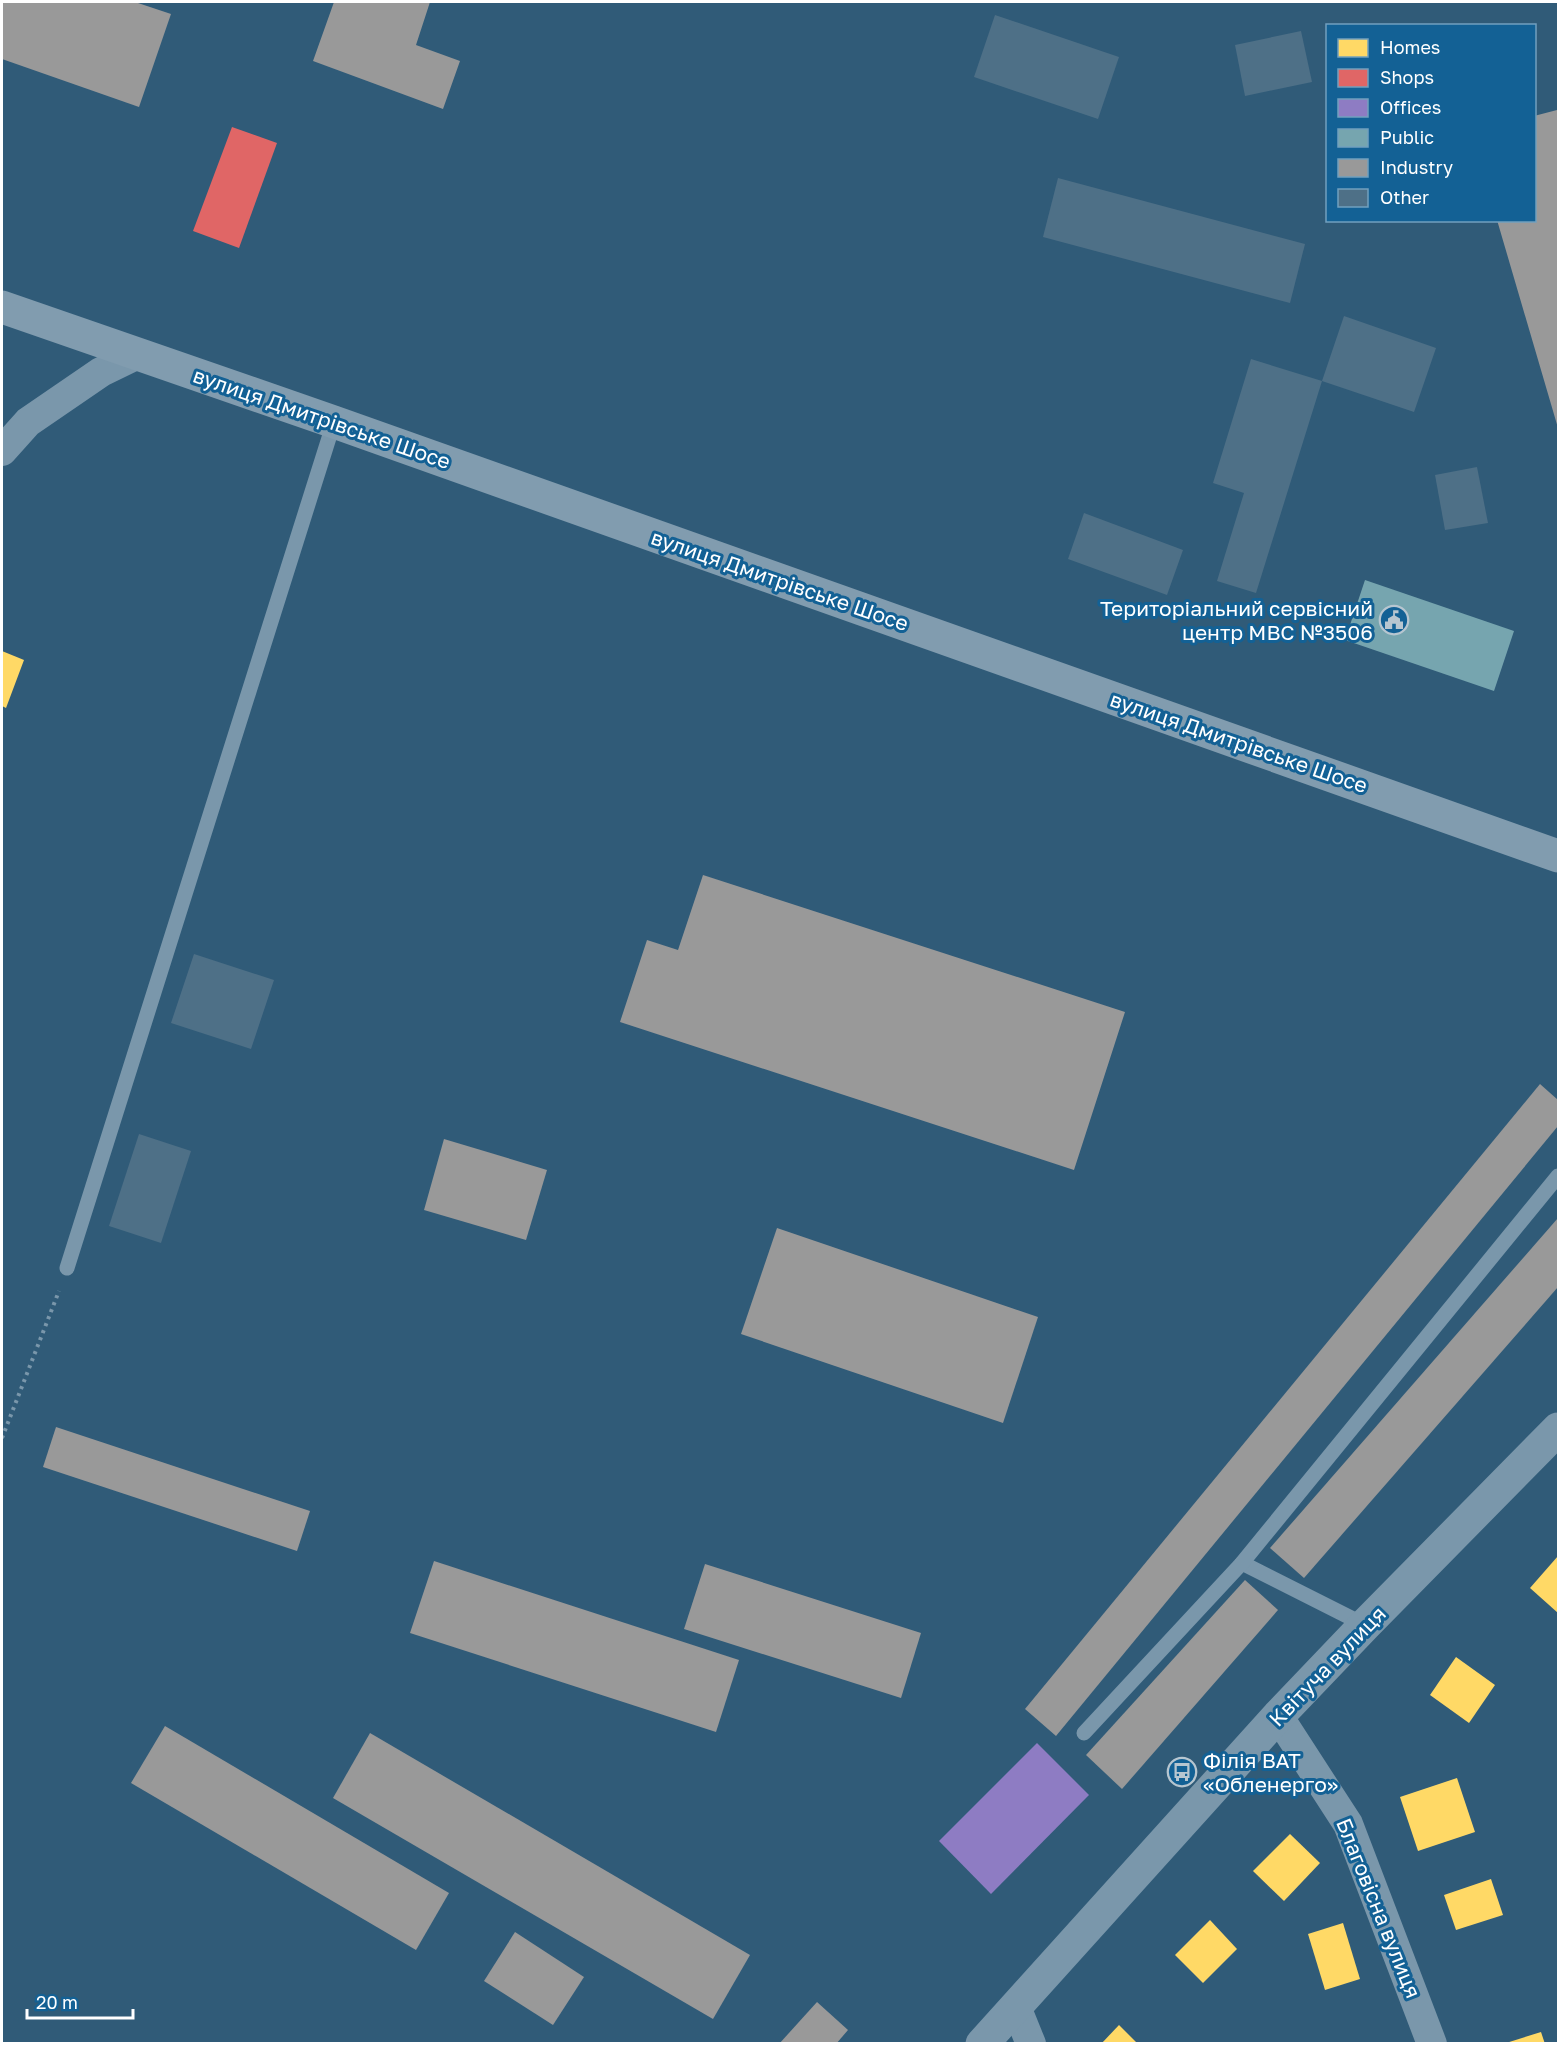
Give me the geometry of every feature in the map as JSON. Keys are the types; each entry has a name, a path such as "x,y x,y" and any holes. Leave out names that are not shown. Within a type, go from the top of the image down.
{"main road":[{"name":"вулиця Дмитрівське Шосе","path":"2,307 334,422 1554,855"}],"street":[{"path":"2,451 28,422 100,372 138,354"},
{"name":"Квітуча вулиця","path":"982,2043 1278,1716 1558,1429"},
{"name":"Благовісна вулиця","path":"1278,1716 1348,1824 1432,2043"},
{"path":"1016,2007 1031,2043"}],"lane":[{"path":"67,1269 334,422"},
{"path":"1084,1733 1242,1563 1558,1176"},
{"path":"1242,1563 1365,1625"}],"path":[{"path":"2,1438 67,1269"}],"building: Homes":[{"path":"2,651 24,660 6,708 2,706"},
{"path":"1558,1556 1558,1613 1530,1588"},
{"path":"1456,1657 1495,1685 1469,1723 1430,1695"},
{"path":"1457,1778 1475,1832 1418,1851 1400,1797"},
{"path":"1290,1834 1320,1863 1284,1901 1253,1871"},
{"path":"1491,1879 1503,1915 1456,1930 1444,1895"},
{"path":"1210,1920 1237,1949 1203,1983 1175,1955"},
{"path":"1343,1923 1360,1979 1325,1990 1308,1934"},
{"path":"1119,2025 1138,2044 1101,2044"},
{"path":"1541,2032 1545,2044 1506,2044 1506,2043"}],"building: Shops":[{"path":"232,127 277,143 239,248 193,231"}],"building: Offices":[{"path":"1037,1743 1089,1795 991,1894 939,1841"}],"building: Public":[{"path":"1365,580 1514,631 1494,691 1345,640"}],"building: Industry":[{"path":"2,2 135,2 171,14 139,107 2,59"},
{"path":"334,2 430,2 416,45 460,61 443,109 313,61"},
{"path":"1557,110 1558,116 1558,428 1498,222 1536,222 1536,115"},
{"path":"703,875 1125,1012 1074,1170 620,1022 647,940 678,950"},
{"path":"1540,1084 1558,1100 1558,1126 1056,1736 1025,1709"},
{"path":"444,1139 547,1170 526,1240 424,1210"},
{"path":"1558,1218 1558,1287 1304,1578 1270,1548"},
{"path":"777,1228 1038,1317 1003,1423 741,1334"},
{"path":"56,1427 310,1511 297,1551 43,1467"},
{"path":"434,1561 739,1660 716,1732 410,1633"},
{"path":"705,1564 921,1633 901,1698 684,1629"},
{"path":"1245,1580 1278,1610 1122,1789 1086,1755"},
{"path":"165,1726 449,1893 416,1950 131,1783"},
{"path":"370,1733 750,1955 713,2019 333,1798"},
{"path":"515,1932 584,1977 553,2025 484,1981"},
{"path":"817,2002 848,2030 836,2044 779,2044"}],"building: Other":[{"path":"995,15 1119,57 1098,119 974,77"},
{"path":"1301,31 1312,82 1245,96 1235,45"},
{"path":"1058,178 1305,244 1290,303 1043,237"},
{"path":"1344,316 1436,348 1414,412 1322,381"},
{"path":"1251,359 1322,381 1256,593 1217,581 1244,493 1213,483"},
{"path":"1477,467 1488,523 1445,530 1435,475"},
{"path":"1084,513 1183,550 1167,595 1068,559"},
{"path":"194,954 274,980 251,1049 171,1023"},
{"path":"139,1134 191,1151 161,1243 109,1226"}],"place":[{"name":"Територіальний сервісний центр МВС №3506","path":"1394,620"},
{"name":"Філія ВАТ «Обленерго»","path":"1182,1772"}]}
